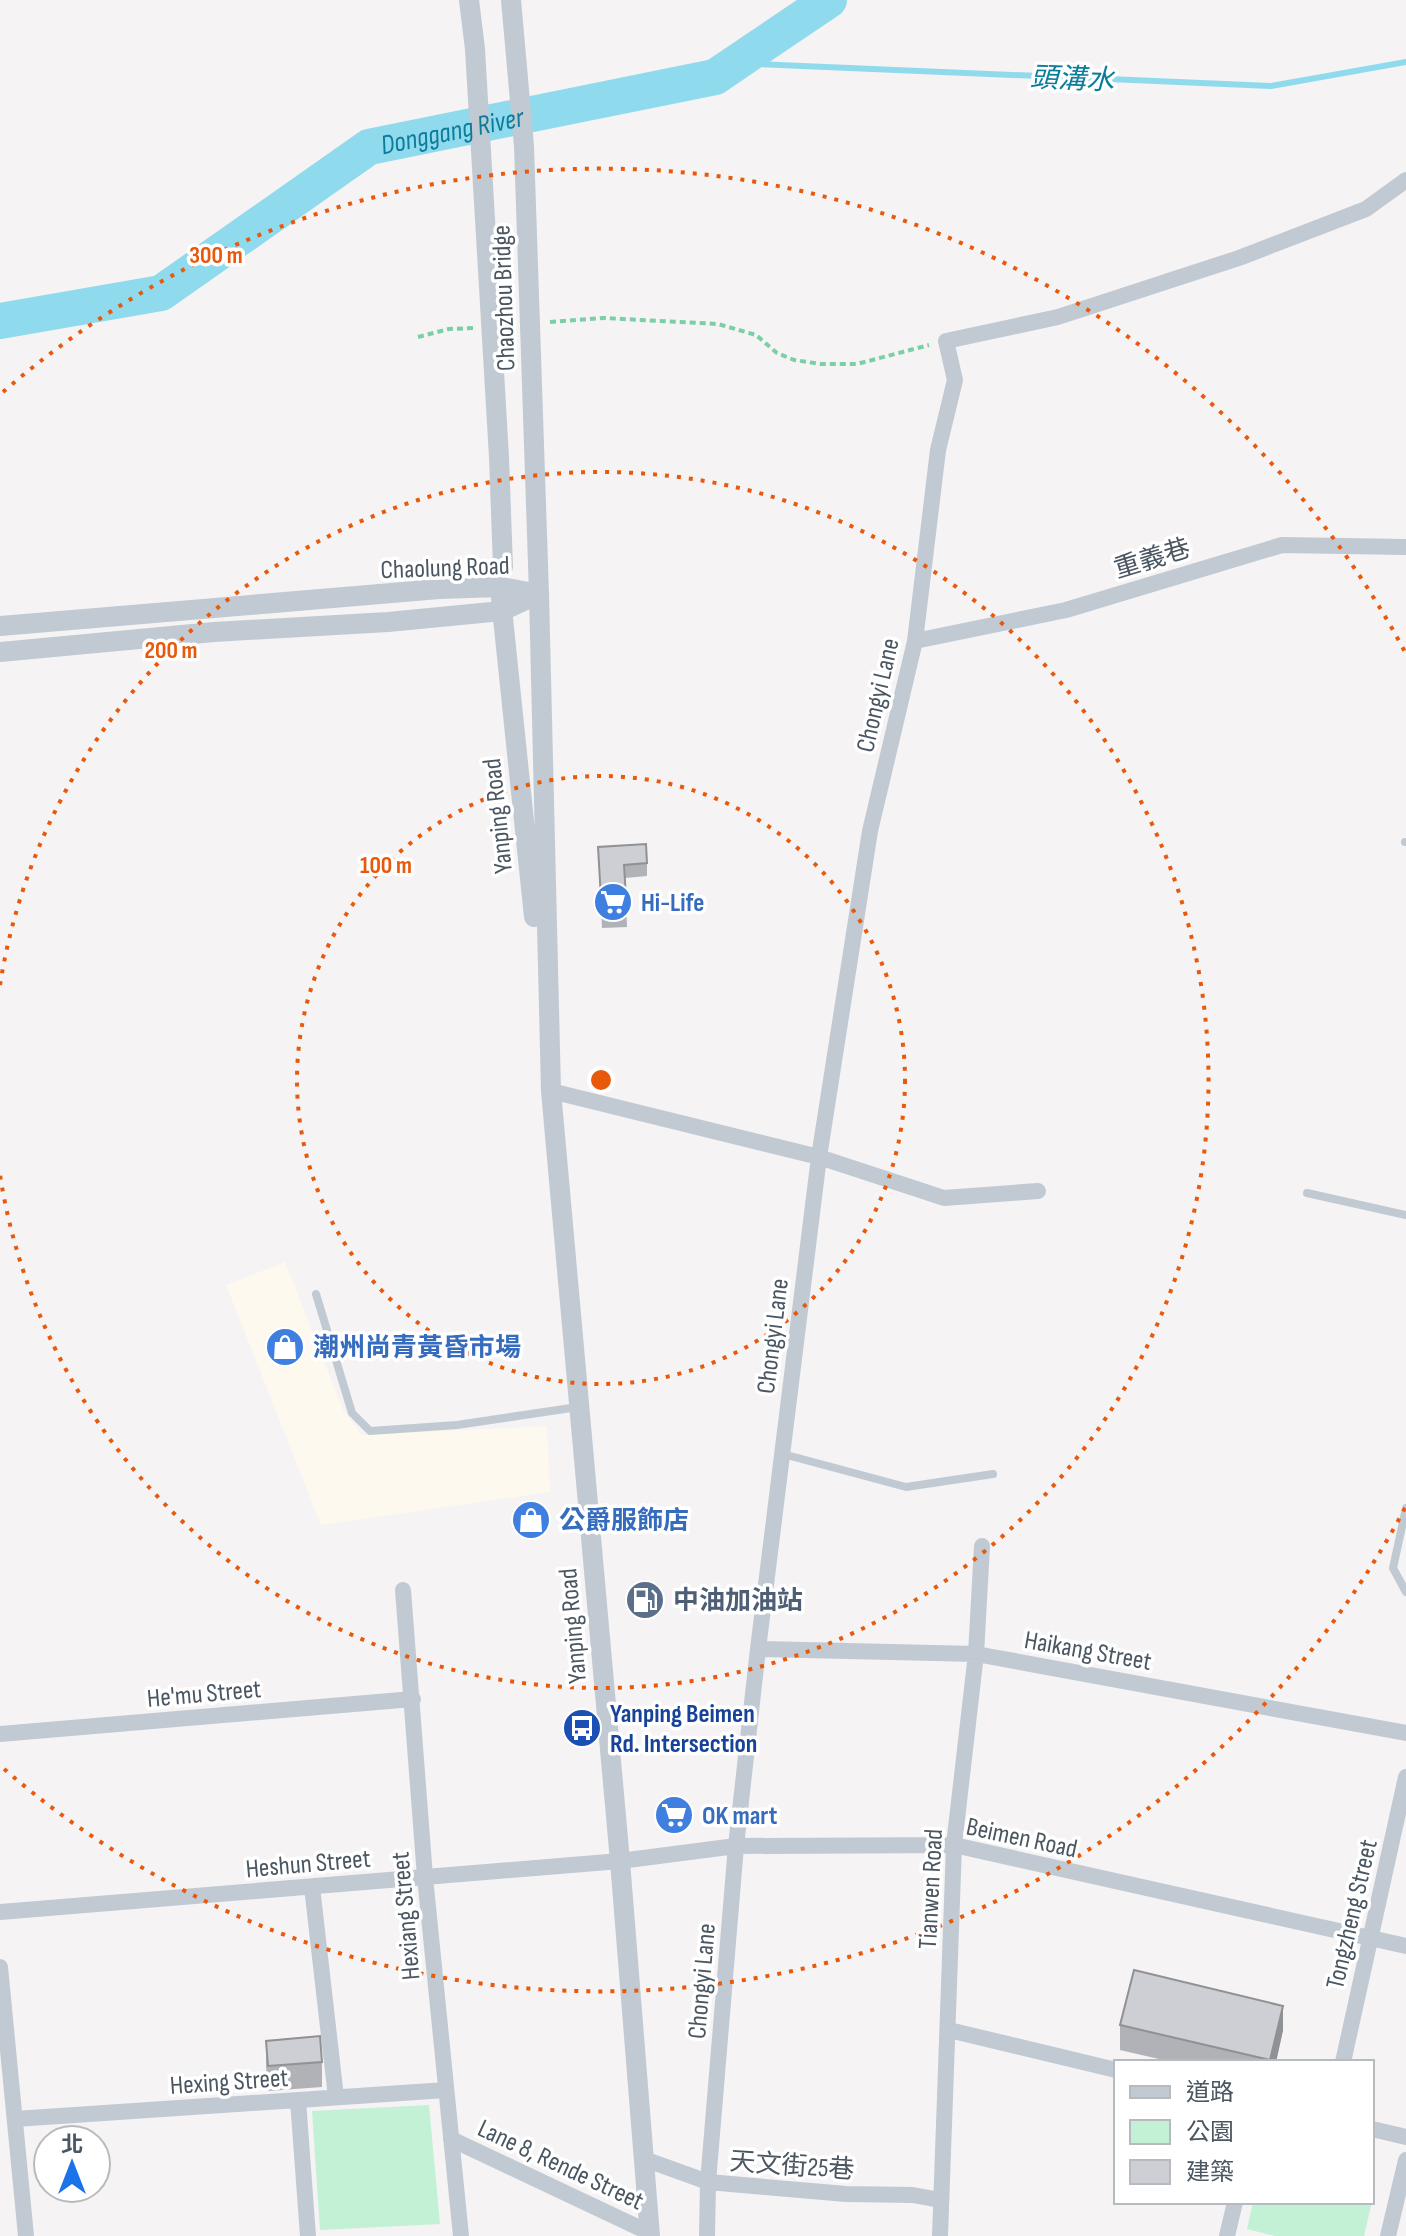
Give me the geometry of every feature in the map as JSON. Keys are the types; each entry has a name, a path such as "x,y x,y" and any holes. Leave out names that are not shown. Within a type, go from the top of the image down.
{"street":[{"name":"Chaozhou Bridge","path":"469,0 475,49 498,441 502,577"},
{"name":"Chaozhou Bridge","path":"511,0 524,146 539,594"},
{"path":"946,341 1058,317 1239,258 1366,209 1406,180"},
{"name":"Chongyi Lane","path":"707,2236 708,2182 736,1846 819,1157 870,831 915,641 938,450 955,380 946,341"},
{"name":"重義巷","path":"915,641 1066,610 1282,545 1406,547"},
{"name":"Chaolung Road","path":"0,626 439,589 502,577 539,594"},
{"name":"Yanping Road","path":"502,577 502,611 549,1059"},
{"name":"Chaolung Road","path":"0,652 214,632 388,622 502,611 539,594"},
{"name":"Yanping Road","path":"539,594 551,1091 650,2234"},
{"path":"551,1091 819,1157 944,1198 1038,1191"},
{"name":"Tianwen Road","path":"940,2236 954,1845 976,1654 982,1546"},
{"name":"Hexiang Street","path":"403,1590 425,1877 461,2236"},
{"name":"Haikang Street","path":"758,1649 976,1654 1406,1733"},
{"name":"He'mu Street","path":"0,1734 413,1699"},
{"name":"Tongzheng Street","path":"1343,2060 1406,1777"},
{"name":"Beimen Road","path":"620,1861 736,1846 954,1845 1406,1946"},
{"name":"Heshun Street","path":"0,1912 620,1861"},
{"path":"312,1887 336,2097"},
{"path":"0,1967 26,2236"},
{"path":"949,2030 1114,2070"},
{"name":"Hexing Street","path":"15,2119 446,2090"},
{"path":"298,2100 308,2236"},
{"path":"1374,2129 1406,2137"},
{"name":"Lane 8, Rende Street","path":"451,2139 650,2234"},
{"name":"天文街25巷","path":"644,2159 708,2182 846,2194 913,2195 940,2200"},
{"path":"1388,2236 1406,2160"},
{"path":"1227,2236 1235,2204"}],"lane":[{"path":"1307,1193 1406,1215"},
{"path":"316,1294 352,1413 370,1431 446,1426 579,1407"},
{"path":"782,1454 906,1487 993,1474"},
{"path":"1406,1508 1393,1568 1406,1592"}],"path":[{"path":"542,323 604,318 718,324 756,335 786,357 821,364 857,364 946,341"},
{"path":"418,337 449,329 476,328"}],"shaded area":[{"name":"潮州尚青黃昏市場","path":"285,1262 343,1410 362,1435 547,1426 550,1492 321,1525 226,1285"}],"green space":[{"path":"429,2105 440,2224 320,2230 312,2111"},
{"path":"1253,2204 1372,2204 1364,2236 1275,2236 1247,2229"}],"building":[{"name":"Hi-Life","path":"646,844 647,863 624,865 627,914 602,915 598,847"},
{"path":"1134,1970 1283,2006 1270,2060 1120,2025"},
{"path":"320,2036 322,2062 268,2066 266,2041"}],"waterway":[{"name":"Donggang River","path":"0,321 161,293 369,147 715,77 829,0"},
{"name":"頭溝水","path":"735,63 1271,86 1406,62"}],"place":[{"name":"Hi-Life","path":"613,902"},
{"name":"潮州尚青黃昏市場","path":"285,1347"},
{"name":"公爵服飾店","path":"531,1520"},
{"name":"中油加油站","path":"645,1600"},
{"name":"Yanping Beimen Rd. Intersection","path":"582,1728"},
{"name":"OK mart","path":"674,1815"}]}
